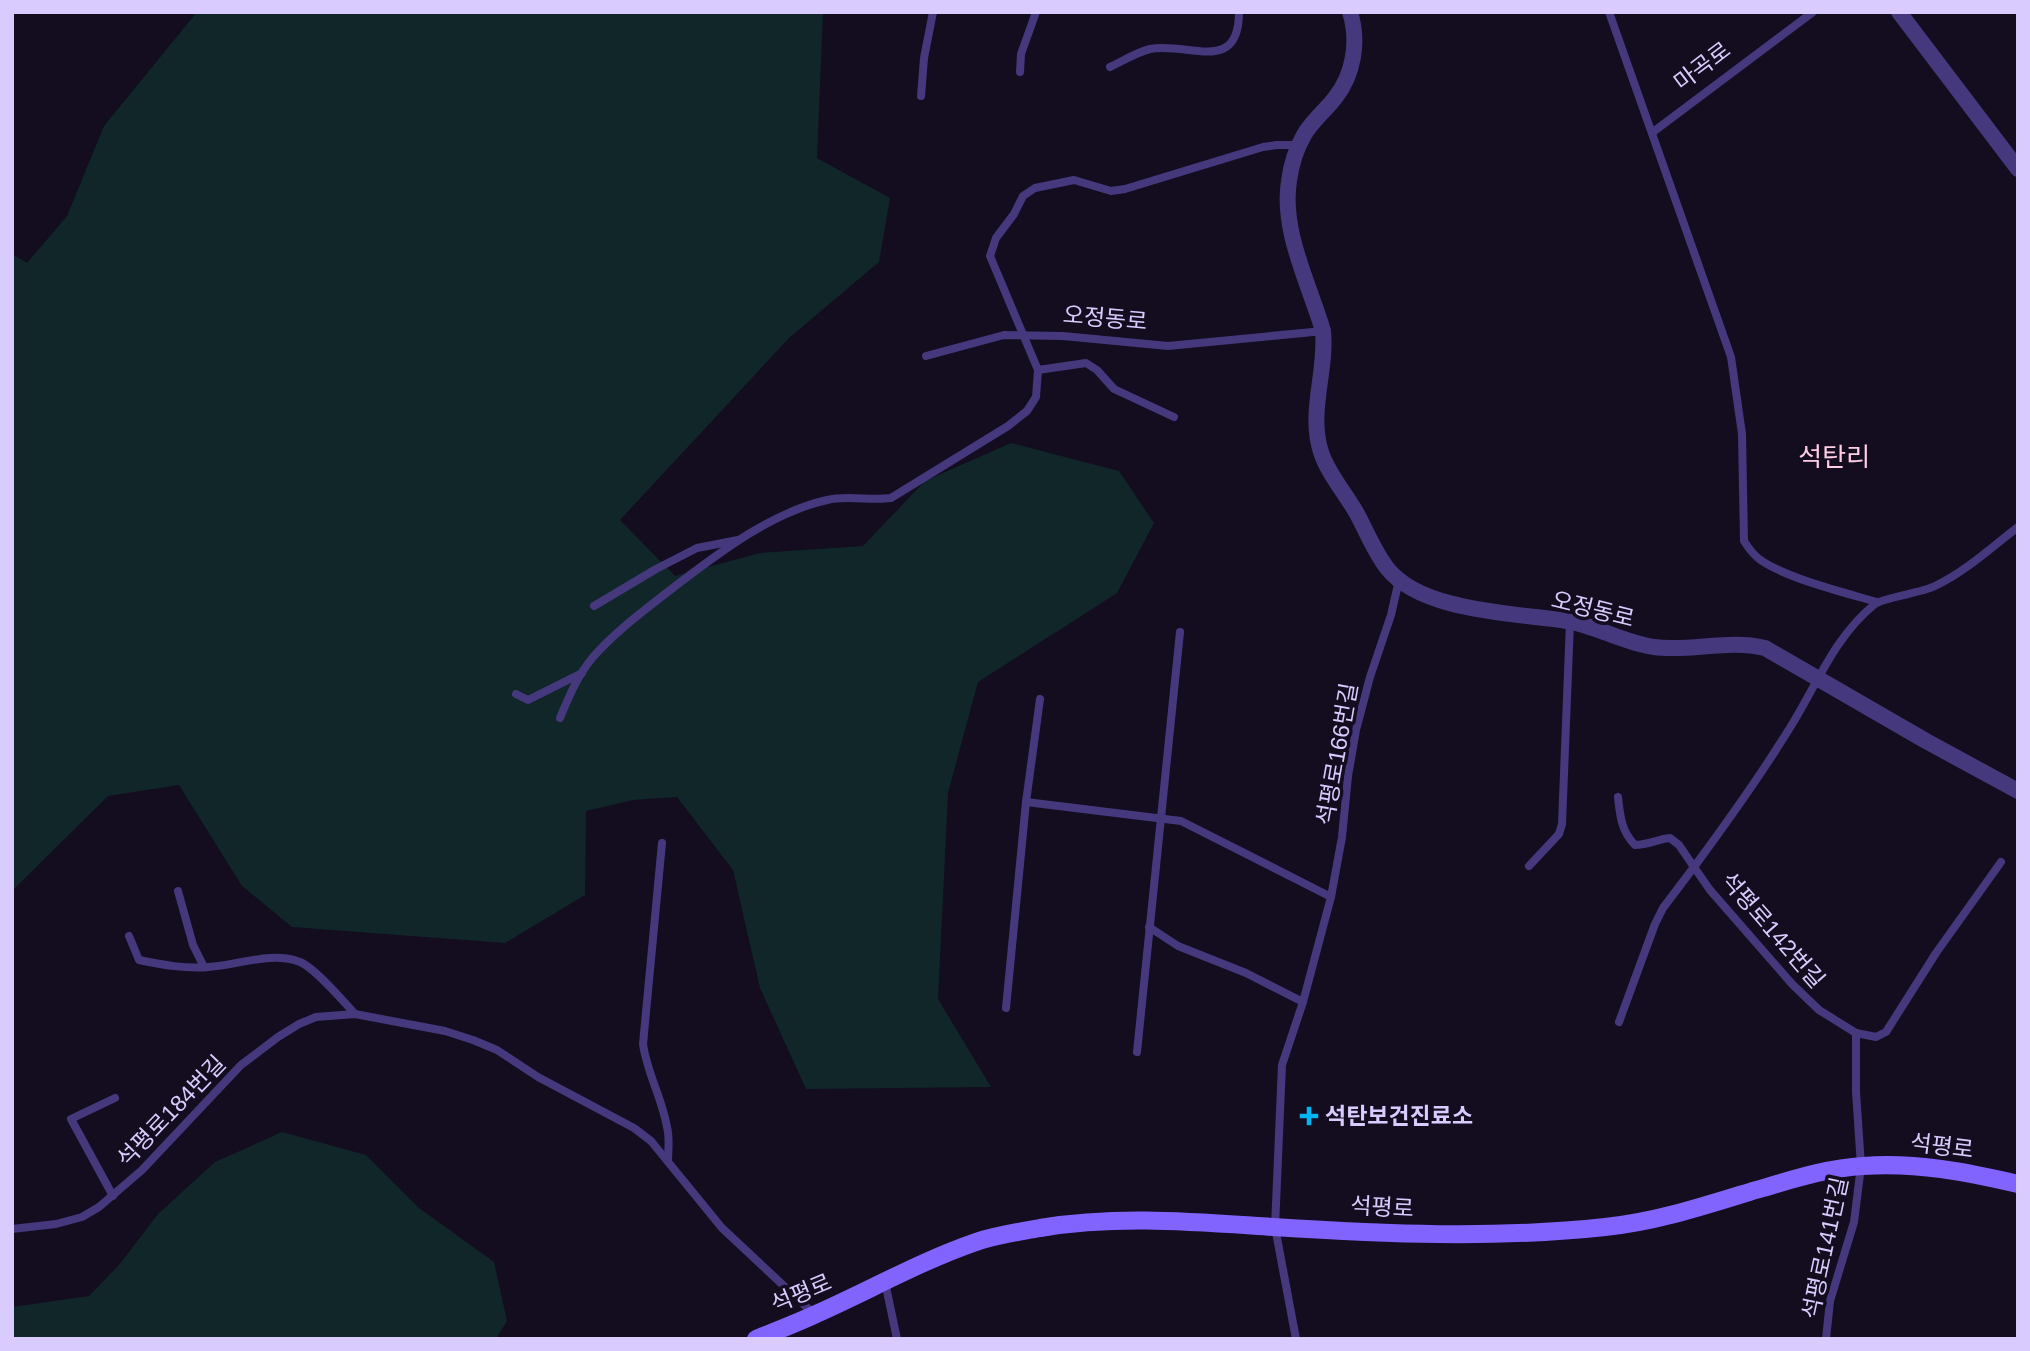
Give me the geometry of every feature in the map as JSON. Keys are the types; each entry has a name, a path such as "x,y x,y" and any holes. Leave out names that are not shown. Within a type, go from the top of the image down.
{"street":[{"name":"오정동로","path":"1350,12 1355,28 1353,60 1335,97 1318,115 1294,155 1288,182 1288,216 1323,331 1325,348 1317,387 1321,452 1328,469 1342,488 1387,568 1399,580 1433,598 1511,615 1570,622 1655,647 1748,644 1765,648 2018,791"},
{"path":"1899,12 2018,169"},
{"name":"석평로","path":"756,1339 815,1315 934,1258 980,1241 1040,1228 1097,1221 1185,1220 1424,1234 1519,1233 1607,1227 1653,1219 1800,1177 1861,1166 1909,1165 1964,1171 2018,1184"}],"lane":[{"path":"921,96 924,58 933,12"},
{"path":"1020,72 1021,54 1036,12"},
{"path":"1110,66 1151,49 1219,52 1229,45 1236,35 1239,12"},
{"path":"1609,12 1731,357 1742,433 1744,541 1750,551 1776,568 1877,602 1938,585 2018,527"},
{"name":"마곡로","path":"1653,132 1813,12"},
{"path":"560,718 582,673 594,656 633,618 741,540 798,509 829,499 891,498 1027,411 1036,397 1038,370 990,256 996,238 1023,197 1035,188 1059,181 1088,182 1111,191 1125,189 1263,147 1299,145"},
{"name":"오정동로","path":"926,356 1004,335 1063,336 1168,346 1323,331"},
{"path":"1038,370 1086,363 1097,370 1114,389 1174,417"},
{"path":"594,606 697,548 741,540"},
{"name":"석평로166번길","path":"1296,1339 1275,1227 1282,1065 1303,1002 1331,897 1356,730 1399,580"},
{"name":"석평로142번길","path":"1694,867 1759,778 1834,649 1852,626 1877,602"},
{"path":"1529,866 1559,834 1562,824 1570,622"},
{"path":"1137,1052 1180,632"},
{"path":"516,694 528,699 582,673"},
{"path":"1006,1008 1026,802 1040,699"},
{"name":"석평로142번길","path":"1618,797 1626,836 1635,845 1644,845 1659,838 1670,838 1679,845 1710,890 1792,984 1819,1010 1856,1032"},
{"path":"1026,802 1181,821 1331,897"},
{"path":"662,843 643,1044 645,1061 663,1107 668,1131 668,1161"},
{"path":"1861,1166 1856,1032 1876,1037 1885,1032 2000,862"},
{"path":"1619,1022 1663,908 1694,867"},
{"path":"178,891 193,945 204,967"},
{"path":"1149,927 1178,946 1227,964 1303,1002"},
{"path":"129,936 139,960 175,967 204,967 272,958 302,962 355,1014"},
{"name":"석평로184번길","path":"12,1229 56,1224 82,1217 113,1196 142,1170 242,1065 278,1037 316,1017 355,1014 446,1031 497,1050 538,1077 635,1128 668,1161 722,1227 815,1315"},
{"path":"113,1196 71,1119 115,1098"},
{"name":"석평로141번길","path":"1826,1339 1830,1301 1854,1222 1861,1166"},
{"path":"885,1282 897,1339"}],"green space":[{"path":"197,12 823,12 817,158 890,198 879,262 789,338 620,520 675,576 760,553 863,546 925,481 1011,443 1119,471 1154,523 1117,593 978,682 948,793 938,999 991,1087 806,1089 760,988 733,870 677,797 633,800 586,811 585,895 505,943 292,927 242,886 179,785 108,796 12,891 12,254 27,263 67,216 104,126"},
{"path":"282,1132 366,1155 419,1208 494,1262 507,1321 496,1339 12,1339 12,1307 89,1296 119,1265 158,1214 215,1162"}],"place":[{"name":"석탄보건진료소","path":"1309,1116"}],"district":[{"name":"석탄리","path":"1834,457"}]}
